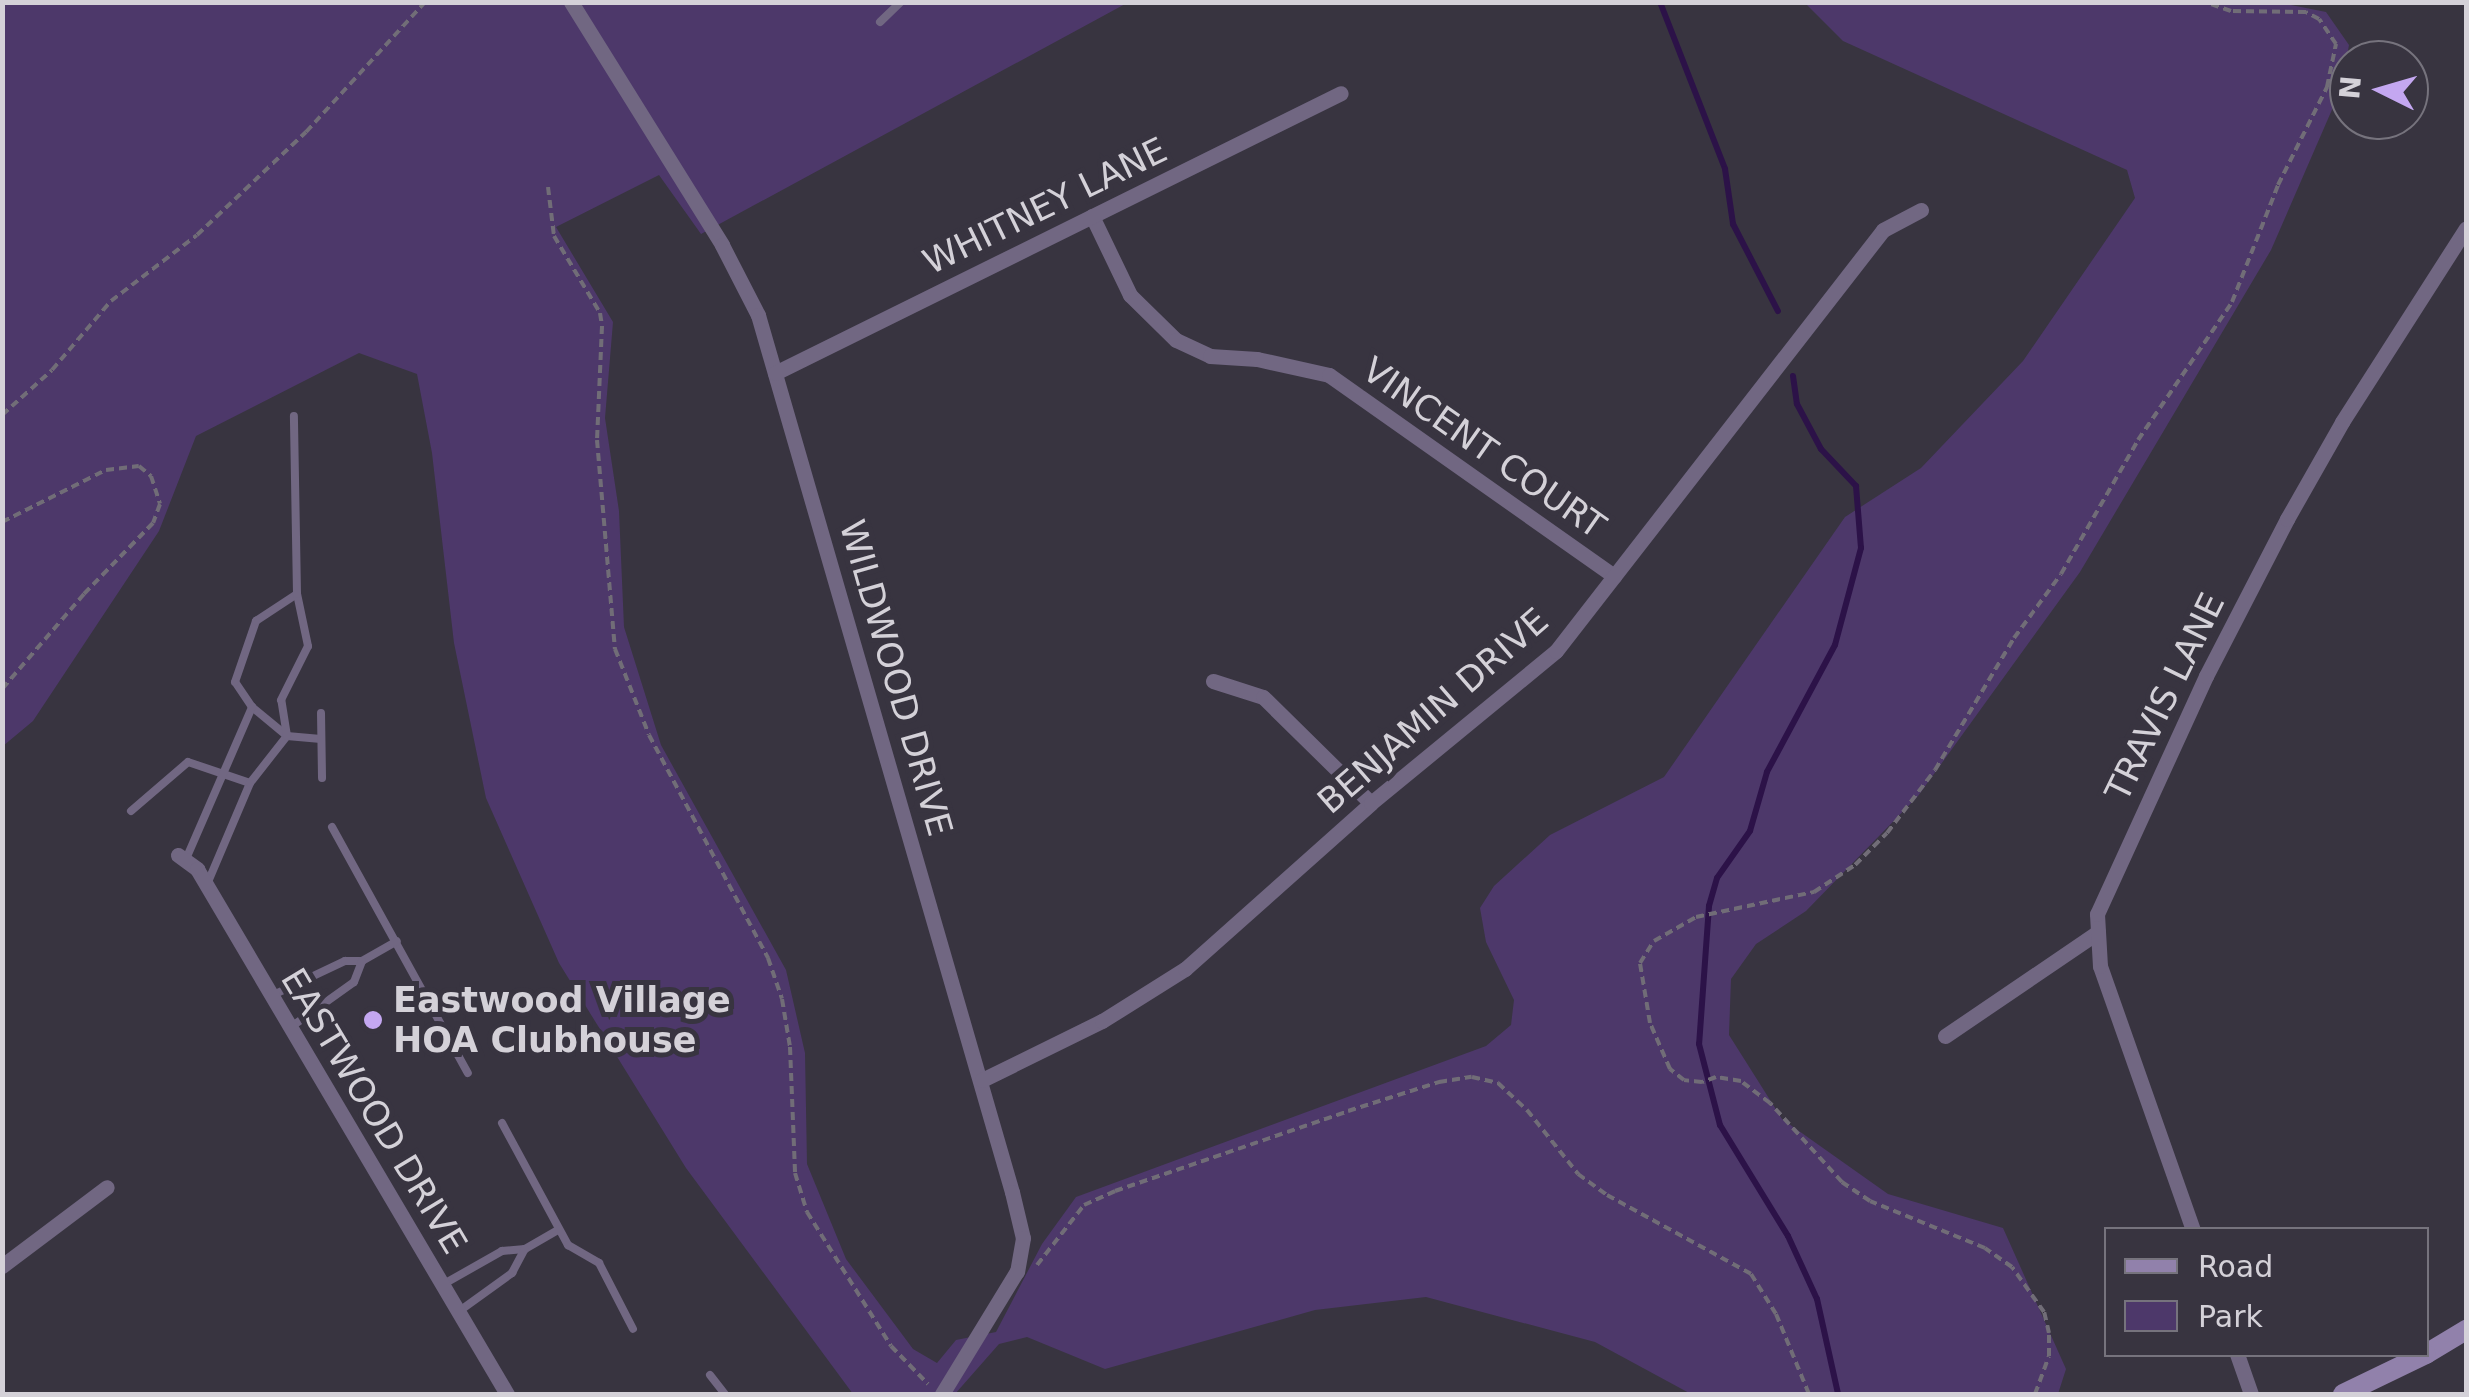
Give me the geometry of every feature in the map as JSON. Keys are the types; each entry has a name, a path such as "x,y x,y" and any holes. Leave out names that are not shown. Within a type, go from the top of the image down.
{"street":[{"name":"WILDWOOD DRIVE","path":"571,2 722,245 758,315 982,1080 1024,1238 1017,1271 1003,1301 942,1394"},
{"name":"WHITNEY LANE","path":"776,373 1341,93"},
{"name":"BENJAMIN DRIVE","path":"982,1080 1102,1021 1185,969 1371,803 1556,651 1883,230 1921,210"},
{"name":"VINCENT COURT","path":"1092,216 1130,295 1176,340 1210,356 1257,359 1328,375 1614,576"},
{"name":"TRAVIS LANE","path":"2192,1227 2100,966 2097,914 2287,519 2466,228"},
{"path":"1213,681 1263,697 1371,803"},
{"name":"EASTWOOD DRIVE","path":"182,857 206,886 506,1394"},
{"path":"1944,1036 2098,932"},
{"path":"2,1266 106,1187"},
{"path":"2429,1352 2466,1330"},
{"path":"2238,1357 2251,1394"},
{"path":"2344,1394 2420,1357"}],"lane":[{"path":"880,22 901,2"},
{"path":"206,886 250,783 287,736 281,700 308,646 297,594 294,416"},
{"path":"297,594 256,620 235,682 252,707 287,736 321,740"},
{"path":"182,857 252,707"},
{"path":"321,713 322,778"},
{"path":"131,811 188,762 250,783"},
{"path":"332,827 468,1073"},
{"path":"271,996 344,960 362,960 397,941"},
{"path":"290,1028 354,982 362,960"},
{"path":"502,1123 568,1245 599,1263 634,1329"},
{"path":"442,1285 502,1250 525,1249 558,1229"},
{"path":"458,1312 512,1273 525,1249"},
{"path":"710,1375 725,1394"}],"path":[{"path":"2,415 64,358 111,301 197,235 306,132 424,2"},
{"path":"2035,1394 2049,1356 2050,1333 2044,1312 2012,1267 1984,1248 1870,1200 1842,1182 1770,1103 1741,1082 1716,1076 1702,1082 1684,1080 1670,1069 1650,1024 1640,963 1654,941 1678,925 1706,914 1814,892 1855,865 1888,834 1935,770 2014,638 2061,574 2138,440 2232,302 2278,185 2327,87 2336,44 2319,19 2306,12 2243,12 2205,2"},
{"path":"548,187 554,236 600,313 602,326 597,440 615,649 649,735 768,958 782,999 790,1047 795,1173 807,1212 891,1346 928,1384"},
{"path":"2,522 106,470 139,466 151,476 160,504 153,523 84,594 2,689"},
{"path":"1033,1271 1084,1206 1114,1191 1439,1082 1472,1077 1498,1083 1527,1110 1578,1174 1607,1195 1752,1274 1776,1314 1809,1394"}],"green space":[{"path":"3,3 1127,3 701,234 659,175 556,227 613,322 605,418 619,511 624,627 661,745 786,970 805,1053 807,1164 846,1259 913,1349 937,1363 956,1340 996,1332 1042,1244 1076,1197 1486,1046 1511,1025 1514,1000 1486,942 1480,908 1494,886 1550,835 1664,777 1845,517 1921,468 2023,361 2135,198 2127,170 1843,41 1805,3 2281,3 2326,12 2346,40 2329,40 2329,117 2271,250 2080,572 1918,796 1806,911 1756,944 1731,979 1729,1035 1782,1119 1888,1194 2003,1228 2066,1369 2058,1394 1691,1394 1595,1342 1426,1297 1315,1310 1105,1369 1027,1337 999,1344 955,1394 853,1394 686,1168 559,963 486,798 454,643 432,453 417,374 359,353 196,436 159,531 33,721 3,746"}],"waterway":[{"path":"1660,2 1725,169 1733,224 1778,311"},
{"path":"1793,376 1797,404 1821,449 1856,486 1861,548 1835,645 1767,772 1750,831 1717,878 1709,906 1699,1044 1720,1125 1788,1236 1817,1299 1838,1394"}],"place":[{"name":"Eastwood Village HOA Clubhouse","path":"373,1020"}]}
